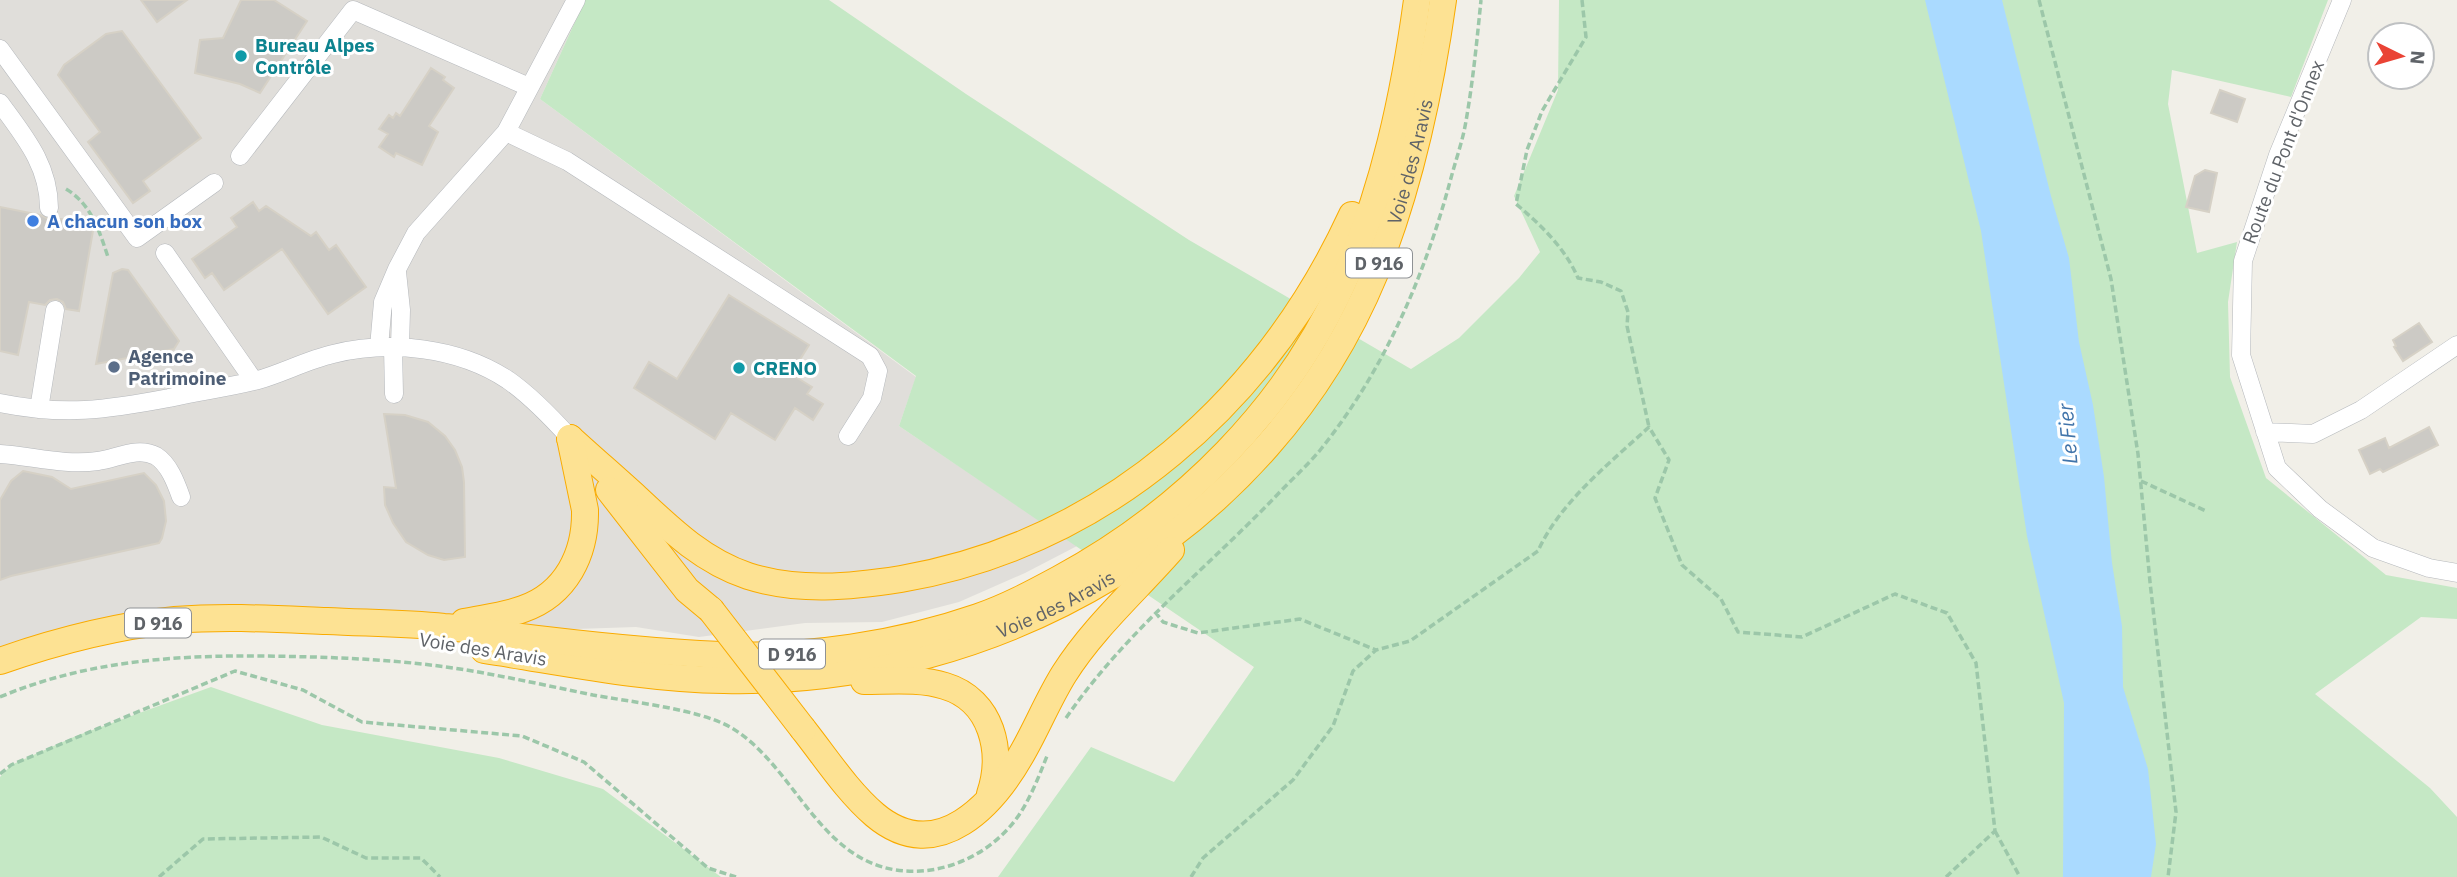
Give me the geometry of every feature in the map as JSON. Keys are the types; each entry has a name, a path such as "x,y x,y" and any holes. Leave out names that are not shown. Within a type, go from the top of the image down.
{"highway":[{"name":"Voie des Aravis","path":"0,661 52,643 114,629 169,621 248,617 443,626 601,646 665,651 764,655 815,652 894,640 979,617 1021,600 1110,550 1148,523 1194,484 1242,435 1294,368 1343,281 1367,223 1387,158 1401,97 1417,0"},
{"name":"Voie des Aravis","path":"321,621 657,676 765,679 853,671 899,662 981,639 1095,587 1153,551 1185,527 1228,486 1294,413 1338,346 1374,275 1399,209 1422,123 1443,0"},
{"path":"570,438 668,529 702,555 732,570 767,581 826,587 880,582 943,570 1003,550 1069,521 1164,460 1212,418 1251,376 1283,335 1324,273 1401,97"},
{"path":"570,438 687,590 711,610 864,804 885,822 915,833 941,832 960,825 975,815 1024,750 1057,685 1084,646 1228,486"},
{"path":"443,626 532,606 556,589 569,573 582,545 586,521 570,438"},
{"path":"702,555 703,583 711,610"},
{"path":"765,679 912,681 936,683 956,690 978,706 993,736 995,770 986,802"}],"street":[{"path":"394,394 391,347 383,302 397,269 416,233 429,216 506,132 576,0"},
{"name":"Route du Pont d'Onnex","path":"2342,0 2278,155 2243,261 2241,355 2277,467 2320,509 2374,548 2429,568 2457,573"},
{"path":"240,156 353,10 529,88"},
{"path":"0,49 137,238 214,183"},
{"path":"0,103 38,156 49,189 49,208"},
{"path":"506,132 567,160 870,356 878,371 872,398 848,436"},
{"path":"165,253 254,381"},
{"path":"39,409 55,310"},
{"path":"2265,432 2313,434 2361,410 2457,345"},
{"path":"0,403 39,409 105,410 254,381 332,354 391,347 452,356 486,368 529,397 570,438"},
{"path":"0,454 82,462 140,452 149,453 158,457 165,465 181,497"}],"path":[{"path":"1582,0 1586,37 1542,111 1527,150 1516,204 1535,220 1569,258 1578,278 1601,282 1621,291 1628,312 1627,326 1650,427 1669,460 1655,498 1682,565 1721,599 1738,632 1802,638 1895,594 1947,613 1976,663 1995,831 2020,877"},
{"path":"2039,0 2111,279 2141,481 2176,812 2168,877"},
{"path":"46,179 70,192 86,207 97,224 108,257"},
{"path":"1191,877 1203,858 1293,779 1334,726 1353,671 1376,650 1410,641 1538,551 1548,528 1650,427"},
{"path":"2141,481 2206,511"},
{"path":"1155,612 1163,622 1198,633 1300,619 1376,650"},
{"path":"0,774 11,765 235,671 303,690 362,722 522,737 584,762 708,868 736,877"},
{"path":"1946,877 1995,831"},
{"path":"159,877 203,839 321,837 366,858 421,858 440,877"}],"shaded area":[{"path":"0,0 585,0 540,99 916,377 899,426 1077,546 959,602 882,622 805,623 699,637 636,627 482,632 209,620 0,665"}],"green space":[{"path":"585,0 829,0 966,94 1189,240 1411,369 1459,338 1519,278 1540,252 1514,196 1558,90 1559,0 2328,0 2291,97 2172,70 2168,104 2197,253 2237,242 2228,302 2230,377 2266,478 2386,575 2457,588 2457,619 2421,617 2315,694 2430,788 2457,817 2457,877 998,877 1091,747 1174,782 1254,667 899,426 916,376 540,99"},
{"path":"211,687 322,725 499,758 603,789 721,877 0,877 0,777 11,765 76,736"}],"water":[{"name":"Le Fier","path":"1925,0 2002,0 2069,258 2079,342 2093,405 2104,477 2112,563 2122,626 2123,687 2148,769 2156,844 2151,877 2063,877 2064,703 2027,536 1981,231"}],"building":[{"path":"141,0 187,0 157,22"},
{"name":"Bureau Alpes Contrôle","path":"241,0 274,0 307,21 260,93 240,84 195,73 200,40 223,38"},
{"path":"122,31 201,138 143,181 150,191 133,203 88,142 100,132 58,75 64,65 106,34"},
{"path":"431,68 445,77 443,80 454,88 429,126 438,132 422,165 396,153 394,157 379,147 388,134 379,129 389,115 393,118 396,113 400,116"},
{"path":"2220,90 2245,99 2237,122 2211,113"},
{"path":"2205,170 2217,173 2209,212 2186,207 2195,176"},
{"path":"253,202 259,211 266,206 311,236 316,232 329,250 336,245 366,287 328,314 282,249 224,290 212,273 205,278 192,259 237,227 231,218"},
{"path":"0,207 49,219 94,225 79,311 66,309 63,302 57,299 50,300 45,305 29,302 18,355 0,351"},
{"path":"122,269 128,270 179,341 174,349 96,364 113,273"},
{"name":"CRENO","path":"729,295 809,345 791,374 812,387 807,394 823,404 813,420 795,408 775,440 731,413 715,439 634,388 649,362 677,379"},
{"path":"2419,323 2432,342 2403,361 2394,347 2396,346 2393,340"},
{"path":"384,414 405,415 428,422 445,436 455,450 462,467 464,482 465,557 444,560 428,555 406,542 393,523 385,505 384,487 396,488"},
{"path":"2429,427 2438,445 2383,472 2380,469 2370,474 2359,450 2385,438 2389,448"},
{"path":"23,471 52,477 71,489 144,473 156,485 164,501 166,521 162,538 159,543 0,580 0,500 11,481"}],"place":[{"name":"Bureau Alpes Contrôle","path":"241,56"},
{"name":"A chacun son box","path":"33,221"},
{"name":"Agence Patrimoine","path":"114,367"},
{"name":"CRENO","path":"739,368"}]}
